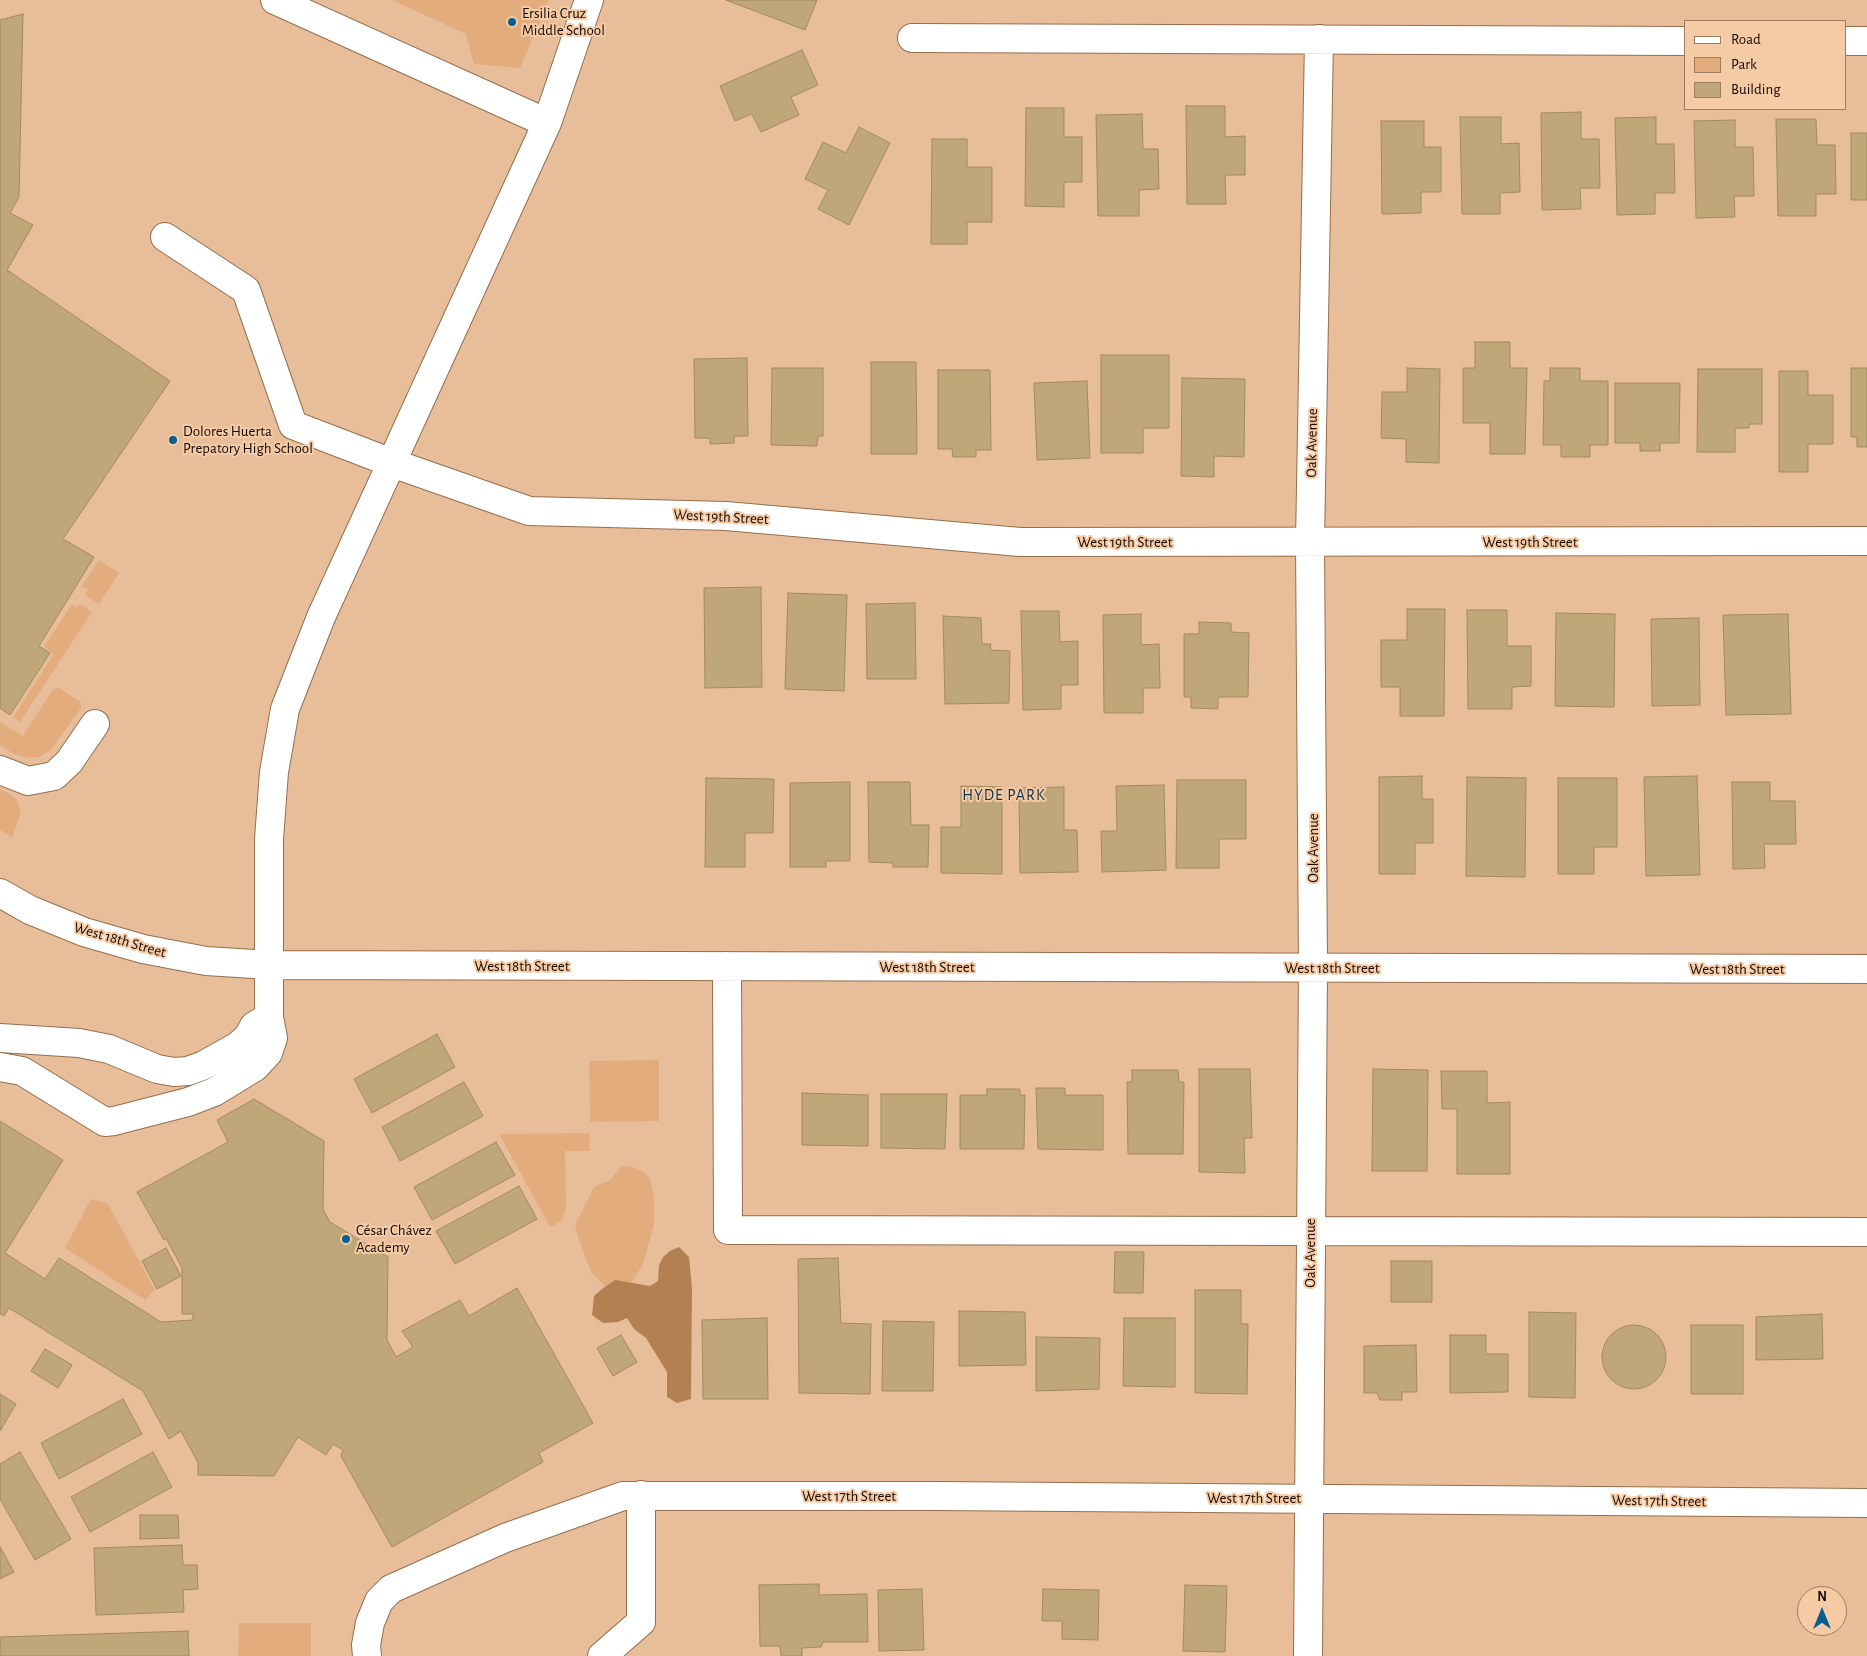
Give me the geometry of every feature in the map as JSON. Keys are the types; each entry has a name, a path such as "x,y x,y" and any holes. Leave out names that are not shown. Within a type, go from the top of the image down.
{"street":[{"path":"275,0 547,123"},
{"path":"0,1067 22,1072 105,1122 188,1102 214,1092 255,1067 268,1053 273,1038 269,1017 269,839 274,772 285,709 321,617 547,123 589,0"},
{"path":"912,38 1684,41"},
{"name":"Oak Avenue","path":"1308,1656 1313,968 1310,542 1319,39"},
{"path":"1847,41 1867,41"},
{"name":"West 19th Street","path":"165,237 246,290 293,425 392,463 529,511 726,516 1020,542 1867,541"},
{"path":"0,770 28,781 54,776 69,762 95,724"},
{"name":"West 18th Street","path":"0,893 30,910 84,932 143,950 206,961 270,965 1867,969"},
{"path":"727,966 728,1230 1867,1232"},
{"path":"0,1038 79,1043 109,1049 157,1069 181,1072 202,1066 238,1046 248,1037 254,1026 269,1017"},
{"path":"602,1656 641,1622 642,1495"},
{"name":"West 17th Street","path":"367,1656 366,1644 370,1624 380,1601 391,1589 505,1538 623,1496 1308,1498 1867,1503"}],"green space":[{"path":"392,0 549,0 520,68 474,64 466,34"},
{"path":"99,560 119,573 99,604 85,595 88,590 82,586"},
{"path":"72,604 77,607 80,604 92,612 20,722 13,717 54,654 44,647"},
{"path":"59,688 81,702 81,708 51,750 40,757 27,758 14,754 0,745 0,722 23,736 53,689"},
{"path":"0,789 16,798 21,811 12,838 0,830"},
{"path":"659,1060 659,1121 590,1122 589,1061"},
{"path":"589,1133 590,1151 565,1151 566,1207 562,1221 550,1227 499,1134"},
{"path":"629,1166 641,1170 650,1178 654,1198 654,1225 643,1264 632,1282 617,1289 606,1287 591,1272 575,1225 594,1187 610,1180 621,1167"},
{"path":"91,1199 108,1204 155,1290 145,1300 65,1248"},
{"path":"239,1623 311,1623 311,1656 238,1656"}],"shaded area":[{"path":"679,1247 689,1257 692,1288 691,1399 677,1403 667,1397 667,1372 646,1338 634,1329 627,1318 618,1322 603,1323 592,1315 594,1296 602,1289 615,1280 650,1286 658,1281 659,1265 663,1257"}],"building":[{"path":"726,0 817,0 805,30"},
{"path":"23,14 19,197 10,213 33,225 7,270 170,381 63,539 94,557 39,646 50,653 10,715 0,708 0,20"},
{"path":"802,50 818,85 791,97 799,115 761,132 752,114 735,121 720,86"},
{"path":"1186,106 1225,106 1225,137 1245,136 1245,175 1225,175 1226,204 1187,204"},
{"path":"1026,108 1064,108 1064,137 1082,137 1082,182 1064,182 1064,207 1025,206"},
{"path":"1581,112 1581,139 1599,139 1600,188 1580,188 1581,209 1542,210 1541,113"},
{"path":"1142,114 1143,149 1158,149 1159,189 1139,190 1139,216 1098,216 1096,115"},
{"path":"1460,117 1501,117 1501,144 1519,143 1520,192 1500,193 1500,214 1462,214"},
{"path":"1656,117 1656,144 1674,144 1675,193 1655,193 1655,214 1617,215 1615,118"},
{"path":"1776,119 1816,119 1817,145 1835,145 1836,194 1816,194 1816,216 1778,216"},
{"path":"1735,120 1735,147 1753,147 1754,196 1734,196 1735,217 1696,218 1694,121"},
{"path":"1381,121 1424,121 1424,147 1441,147 1441,192 1421,192 1421,213 1382,214"},
{"path":"859,127 890,143 849,225 818,209 828,190 805,179 823,142 846,153"},
{"path":"1851,133 1867,133 1867,200 1851,200"},
{"path":"932,139 967,139 967,167 992,167 992,222 967,222 967,244 931,244"},
{"path":"1475,342 1510,342 1510,368 1527,368 1525,454 1490,454 1490,423 1463,423 1463,368 1475,368"},
{"path":"1101,355 1169,355 1169,428 1143,428 1143,453 1101,453"},
{"path":"747,358 748,436 734,436 734,443 710,444 710,438 695,438 694,359"},
{"path":"871,362 916,362 917,454 871,454"},
{"path":"772,368 823,368 823,436 818,436 817,446 771,445"},
{"path":"1407,368 1440,369 1439,463 1406,462 1406,439 1381,438 1382,392 1407,392"},
{"path":"1550,368 1580,368 1580,381 1608,381 1608,445 1590,445 1590,457 1561,457 1561,445 1543,445 1544,381 1550,381"},
{"path":"1851,368 1867,368 1867,447 1857,447 1857,437 1851,437"},
{"path":"1698,369 1762,369 1762,424 1749,424 1749,428 1735,428 1735,452 1697,452"},
{"path":"938,370 990,370 991,450 976,450 976,457 953,457 952,449 938,449"},
{"path":"1779,371 1808,371 1808,395 1833,395 1833,444 1808,444 1808,472 1779,472"},
{"path":"1182,378 1245,379 1244,457 1214,456 1214,477 1181,476"},
{"path":"1087,381 1090,458 1037,460 1034,383"},
{"path":"1615,383 1680,383 1679,443 1660,443 1660,451 1640,451 1640,443 1615,443"},
{"path":"761,587 762,687 705,688 704,588"},
{"path":"788,593 847,595 844,691 785,689"},
{"path":"915,603 916,679 867,679 866,604"},
{"path":"1407,609 1445,609 1444,716 1400,716 1400,687 1381,687 1381,640 1407,640"},
{"path":"1467,610 1507,610 1507,646 1531,646 1531,686 1512,687 1512,709 1468,709"},
{"path":"1021,611 1059,611 1060,642 1078,641 1078,685 1061,685 1061,709 1023,710"},
{"path":"1556,613 1615,614 1614,707 1555,706"},
{"path":"1141,614 1141,645 1159,644 1160,688 1143,688 1143,713 1104,713 1103,615"},
{"path":"1788,614 1791,714 1726,715 1723,615"},
{"path":"943,616 981,618 982,644 991,644 990,650 1010,651 1009,703 945,704"},
{"path":"1699,618 1700,705 1652,706 1651,619"},
{"path":"1199,622 1231,623 1231,632 1249,633 1248,697 1218,697 1218,709 1191,708 1191,697 1184,697 1184,634 1199,634"},
{"path":"1422,776 1422,799 1433,799 1433,843 1415,843 1415,874 1379,874 1379,777"},
{"path":"1697,776 1700,875 1646,876 1644,777"},
{"path":"1467,777 1526,778 1525,877 1466,876"},
{"path":"706,778 774,779 773,833 745,833 745,867 705,867"},
{"path":"1558,778 1617,778 1617,847 1594,847 1594,874 1558,874"},
{"path":"1177,780 1246,780 1246,839 1219,839 1219,868 1176,868"},
{"path":"850,782 850,861 826,861 826,867 790,867 790,783"},
{"path":"868,782 910,782 911,825 929,825 928,867 893,867 893,863 869,862"},
{"path":"1732,782 1770,782 1770,801 1795,801 1796,844 1764,844 1765,868 1733,869"},
{"path":"1164,785 1166,870 1102,872 1101,831 1117,831 1116,786"},
{"path":"961,786 1002,787 1002,874 941,873 941,827 961,827"},
{"path":"1064,787 1064,830 1077,830 1078,872 1020,873 1019,788"},
{"path":"437,1034 455,1067 372,1113 354,1079"},
{"path":"1199,1069 1250,1069 1252,1138 1244,1138 1245,1173 1199,1172"},
{"path":"1373,1069 1428,1070 1427,1171 1372,1171"},
{"path":"1132,1070 1178,1070 1179,1082 1184,1082 1183,1154 1128,1154 1127,1082 1132,1082"},
{"path":"1441,1071 1487,1071 1487,1103 1510,1102 1510,1174 1457,1174 1457,1109 1442,1109"},
{"path":"464,1082 483,1116 400,1161 382,1127"},
{"path":"1036,1088 1065,1088 1065,1095 1103,1095 1103,1150 1038,1149"},
{"path":"987,1089 1020,1089 1020,1095 1025,1095 1024,1149 960,1149 960,1095 987,1095"},
{"path":"802,1093 868,1095 868,1146 802,1145"},
{"path":"881,1094 947,1094 945,1149 881,1148"},
{"name":"César Chávez Academy","path":"254,1099 324,1141 323,1209 330,1222 388,1257 387,1340 396,1357 413,1347 402,1331 460,1300 469,1316 517,1288 593,1423 539,1453 543,1462 392,1547 341,1456 343,1450 333,1444 326,1455 298,1437 274,1476 198,1475 198,1463 181,1431 169,1439 143,1391 9,1308 4,1316 0,1314 0,1121 63,1160 5,1253 45,1279 59,1258 161,1322 193,1320 193,1314 182,1314 182,1268 166,1238 164,1240 137,1192 228,1142 217,1120"},
{"path":"496,1142 515,1175 432,1220 414,1187"},
{"path":"519,1186 537,1219 455,1264 436,1231"},
{"path":"166,1248 181,1276 157,1289 142,1261"},
{"path":"1115,1252 1144,1252 1143,1293 1114,1293"},
{"path":"838,1258 841,1323 871,1324 870,1394 799,1393 798,1259"},
{"path":"1391,1261 1432,1261 1432,1302 1391,1302"},
{"path":"1195,1290 1241,1290 1241,1324 1248,1324 1247,1394 1195,1393"},
{"path":"959,1311 1025,1312 1026,1365 959,1366"},
{"path":"1529,1312 1576,1313 1575,1398 1529,1397"},
{"path":"1822,1314 1823,1359 1756,1360 1756,1317"},
{"path":"767,1318 768,1399 703,1399 702,1320"},
{"path":"1124,1318 1175,1318 1175,1387 1123,1386"},
{"path":"883,1321 934,1322 933,1391 882,1391"},
{"path":"1628,1325 1640,1325 1657,1334 1664,1345 1666,1357 1664,1369 1657,1380 1640,1389 1628,1389 1616,1384 1607,1375 1602,1363 1602,1351 1607,1339 1616,1330"},
{"path":"1691,1325 1743,1325 1743,1394 1691,1394"},
{"path":"621,1335 637,1362 613,1376 597,1348"},
{"path":"1450,1335 1486,1335 1486,1354 1508,1354 1508,1392 1450,1393"},
{"path":"1036,1337 1100,1338 1099,1389 1036,1391"},
{"path":"1416,1345 1417,1392 1402,1392 1402,1400 1380,1400 1377,1393 1364,1393 1364,1346"},
{"path":"45,1349 72,1365 58,1388 31,1371"},
{"path":"0,1394 16,1404 0,1431"},
{"path":"123,1399 142,1434 59,1479 41,1443"},
{"path":"20,1452 71,1539 35,1560 0,1499 0,1464"},
{"path":"153,1452 172,1487 90,1532 71,1497"},
{"path":"140,1515 178,1515 179,1538 140,1539"},
{"path":"182,1545 183,1565 197,1565 198,1589 183,1590 184,1612 96,1615 94,1548"},
{"path":"0,1547 14,1572 0,1579"},
{"path":"819,1584 819,1595 867,1594 868,1642 823,1642 821,1647 802,1648 802,1656 781,1656 780,1646 760,1646 759,1585"},
{"path":"1185,1585 1227,1586 1225,1652 1183,1651"},
{"path":"922,1589 924,1650 879,1651 878,1590"},
{"path":"1043,1589 1099,1590 1098,1640 1062,1639 1062,1621 1042,1621"},
{"path":"188,1631 189,1656 0,1656 0,1637"}],"place":[{"name":"Ersilia Cruz Middle School","path":"512,22"},
{"name":"Dolores Huerta Prepatory High School","path":"173,440"},
{"name":"César Chávez Academy","path":"346,1239"}],"district":[{"name":"HYDE PARK","path":"1004,795"}]}
